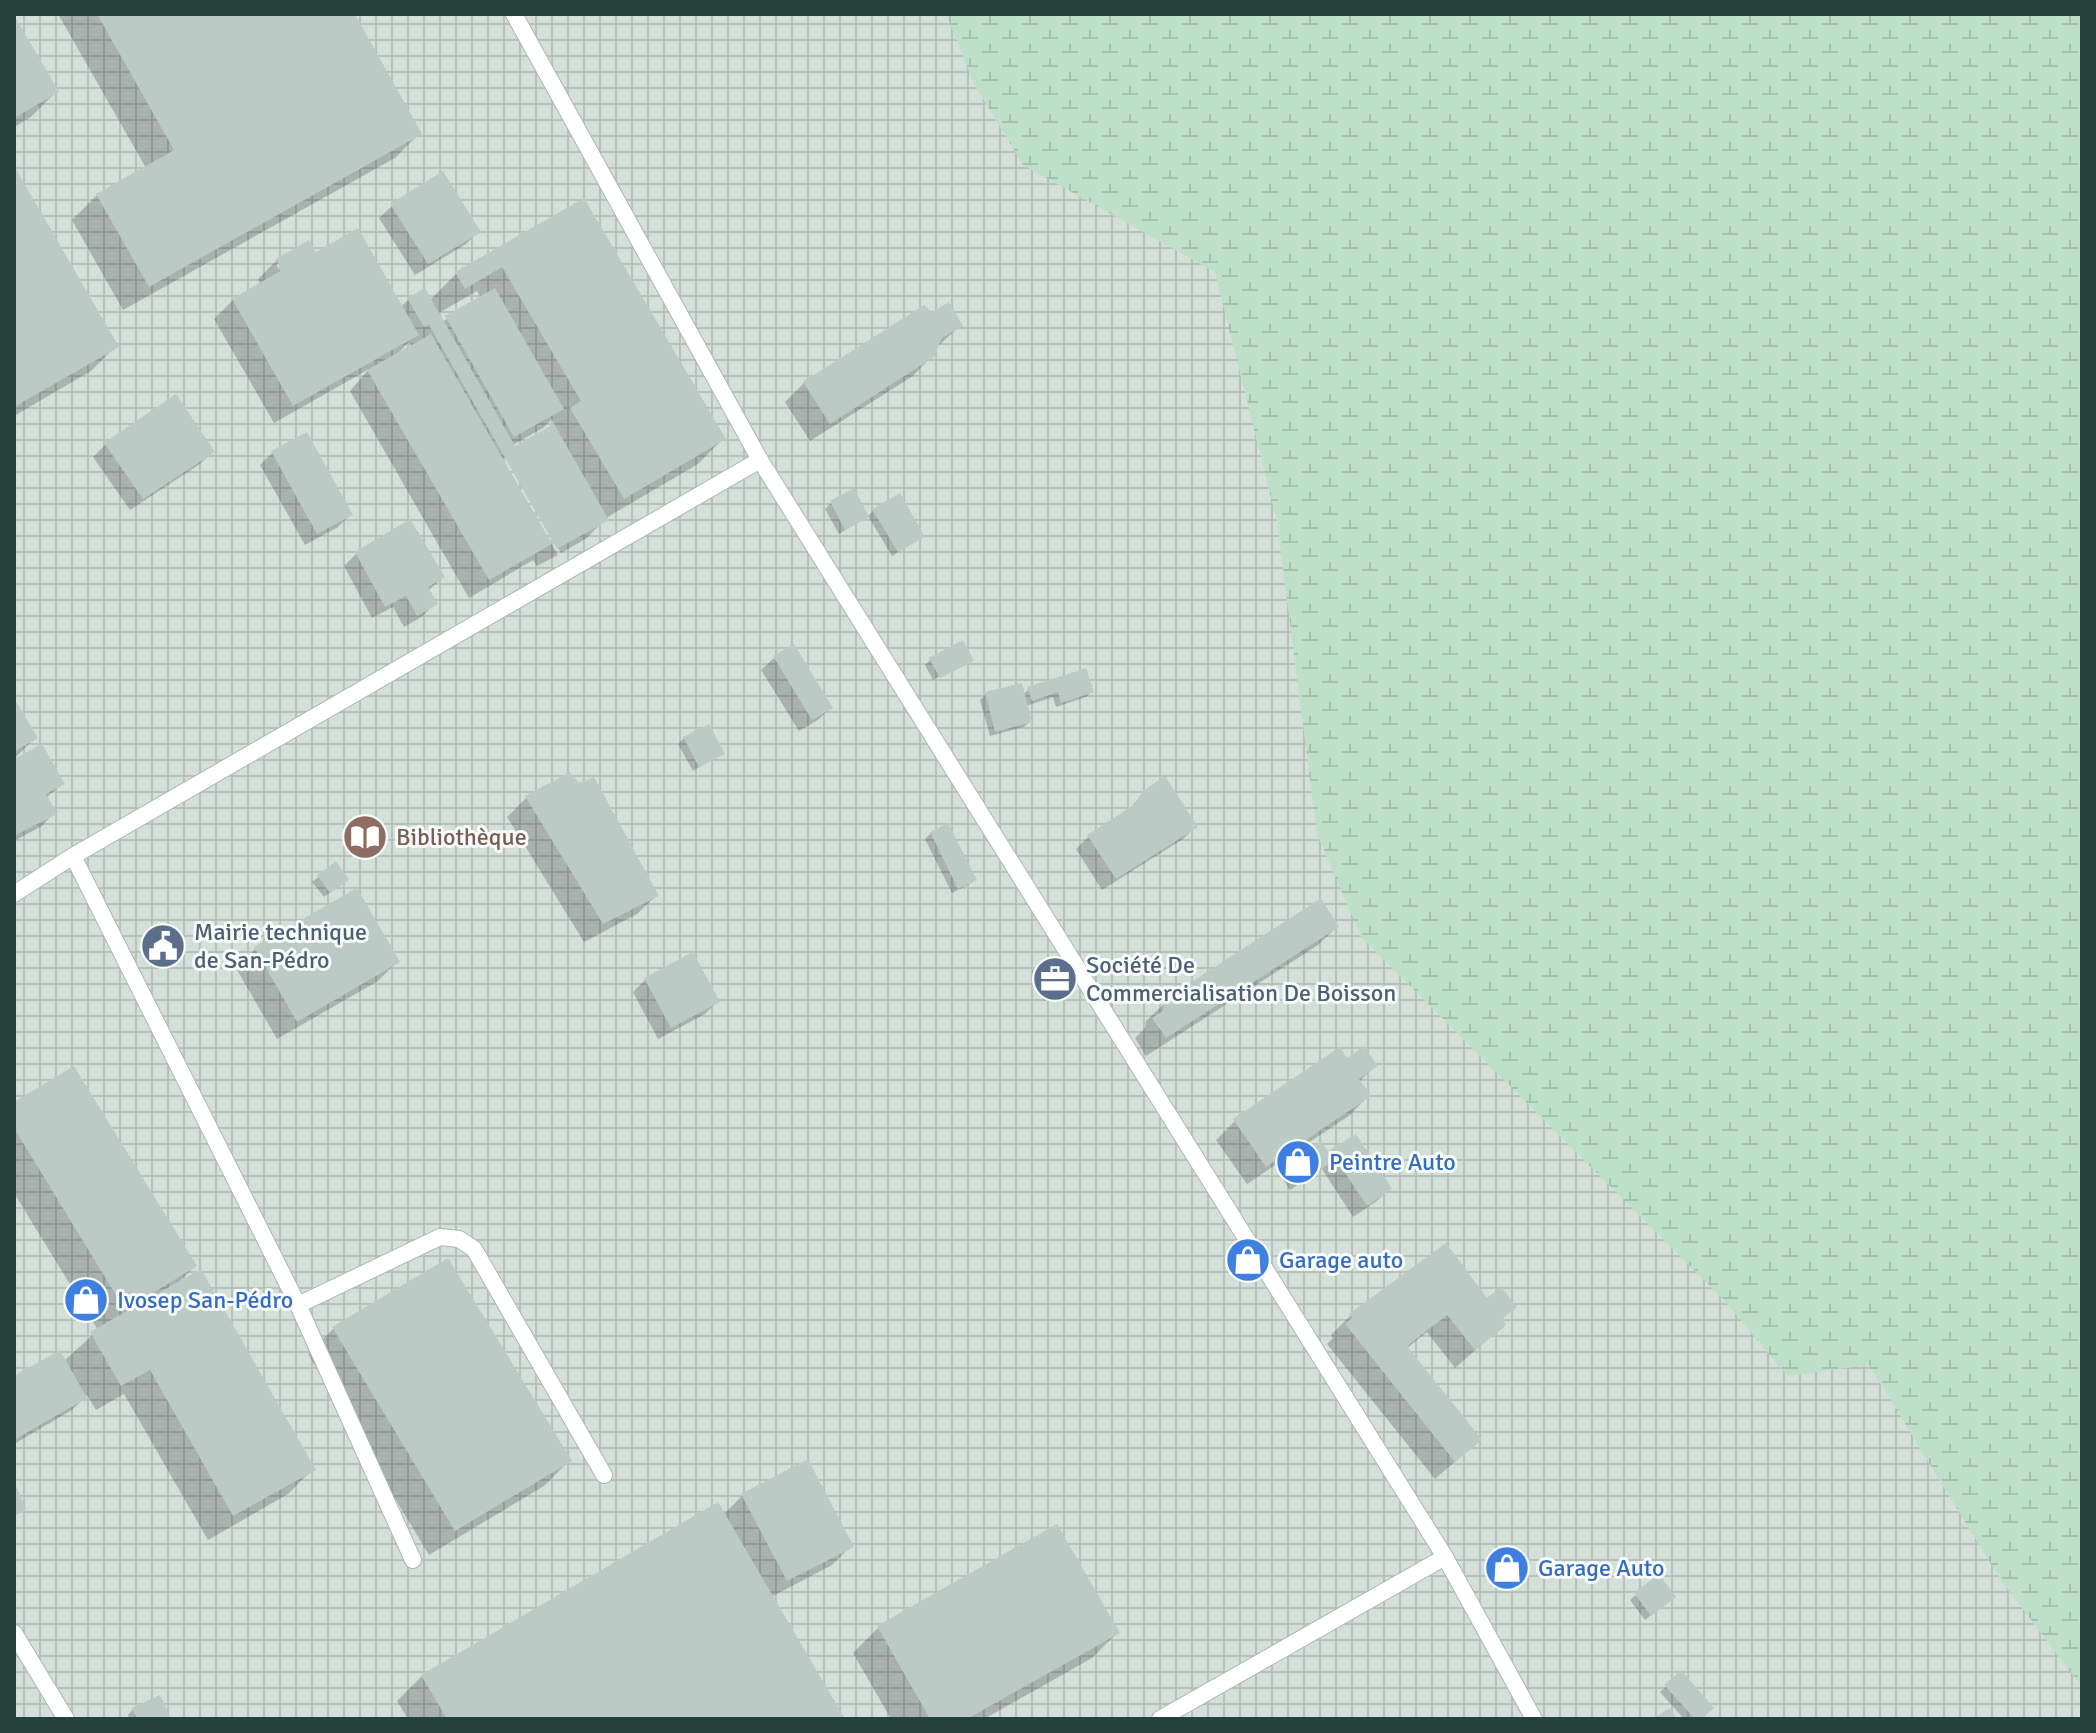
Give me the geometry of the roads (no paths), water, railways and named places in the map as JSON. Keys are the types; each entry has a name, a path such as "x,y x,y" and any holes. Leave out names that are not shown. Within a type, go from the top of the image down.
{"lane":[{"path":"514,14 760,460 1445,1557 1534,1719"},
{"path":"14,894 73,856 760,460"},
{"path":"73,856 298,1305 413,1560"},
{"path":"298,1305 440,1237 459,1239 474,1249 604,1475"},
{"path":"1160,1719 1445,1557"},
{"path":"14,1633 66,1719"}],"place":[{"name":"Bibliothèque","path":"365,837"},
{"name":"Mairie technique de San-Pédro","path":"163,946"},
{"name":"Société De Commercialisation De Boisson","path":"1055,979"},
{"name":"Peintre Auto","path":"1298,1162"},
{"name":"Garage auto","path":"1248,1260"},
{"name":"Ivosep San-Pédro","path":"86,1300"},
{"name":"Garage Auto","path":"1507,1568"}]}
